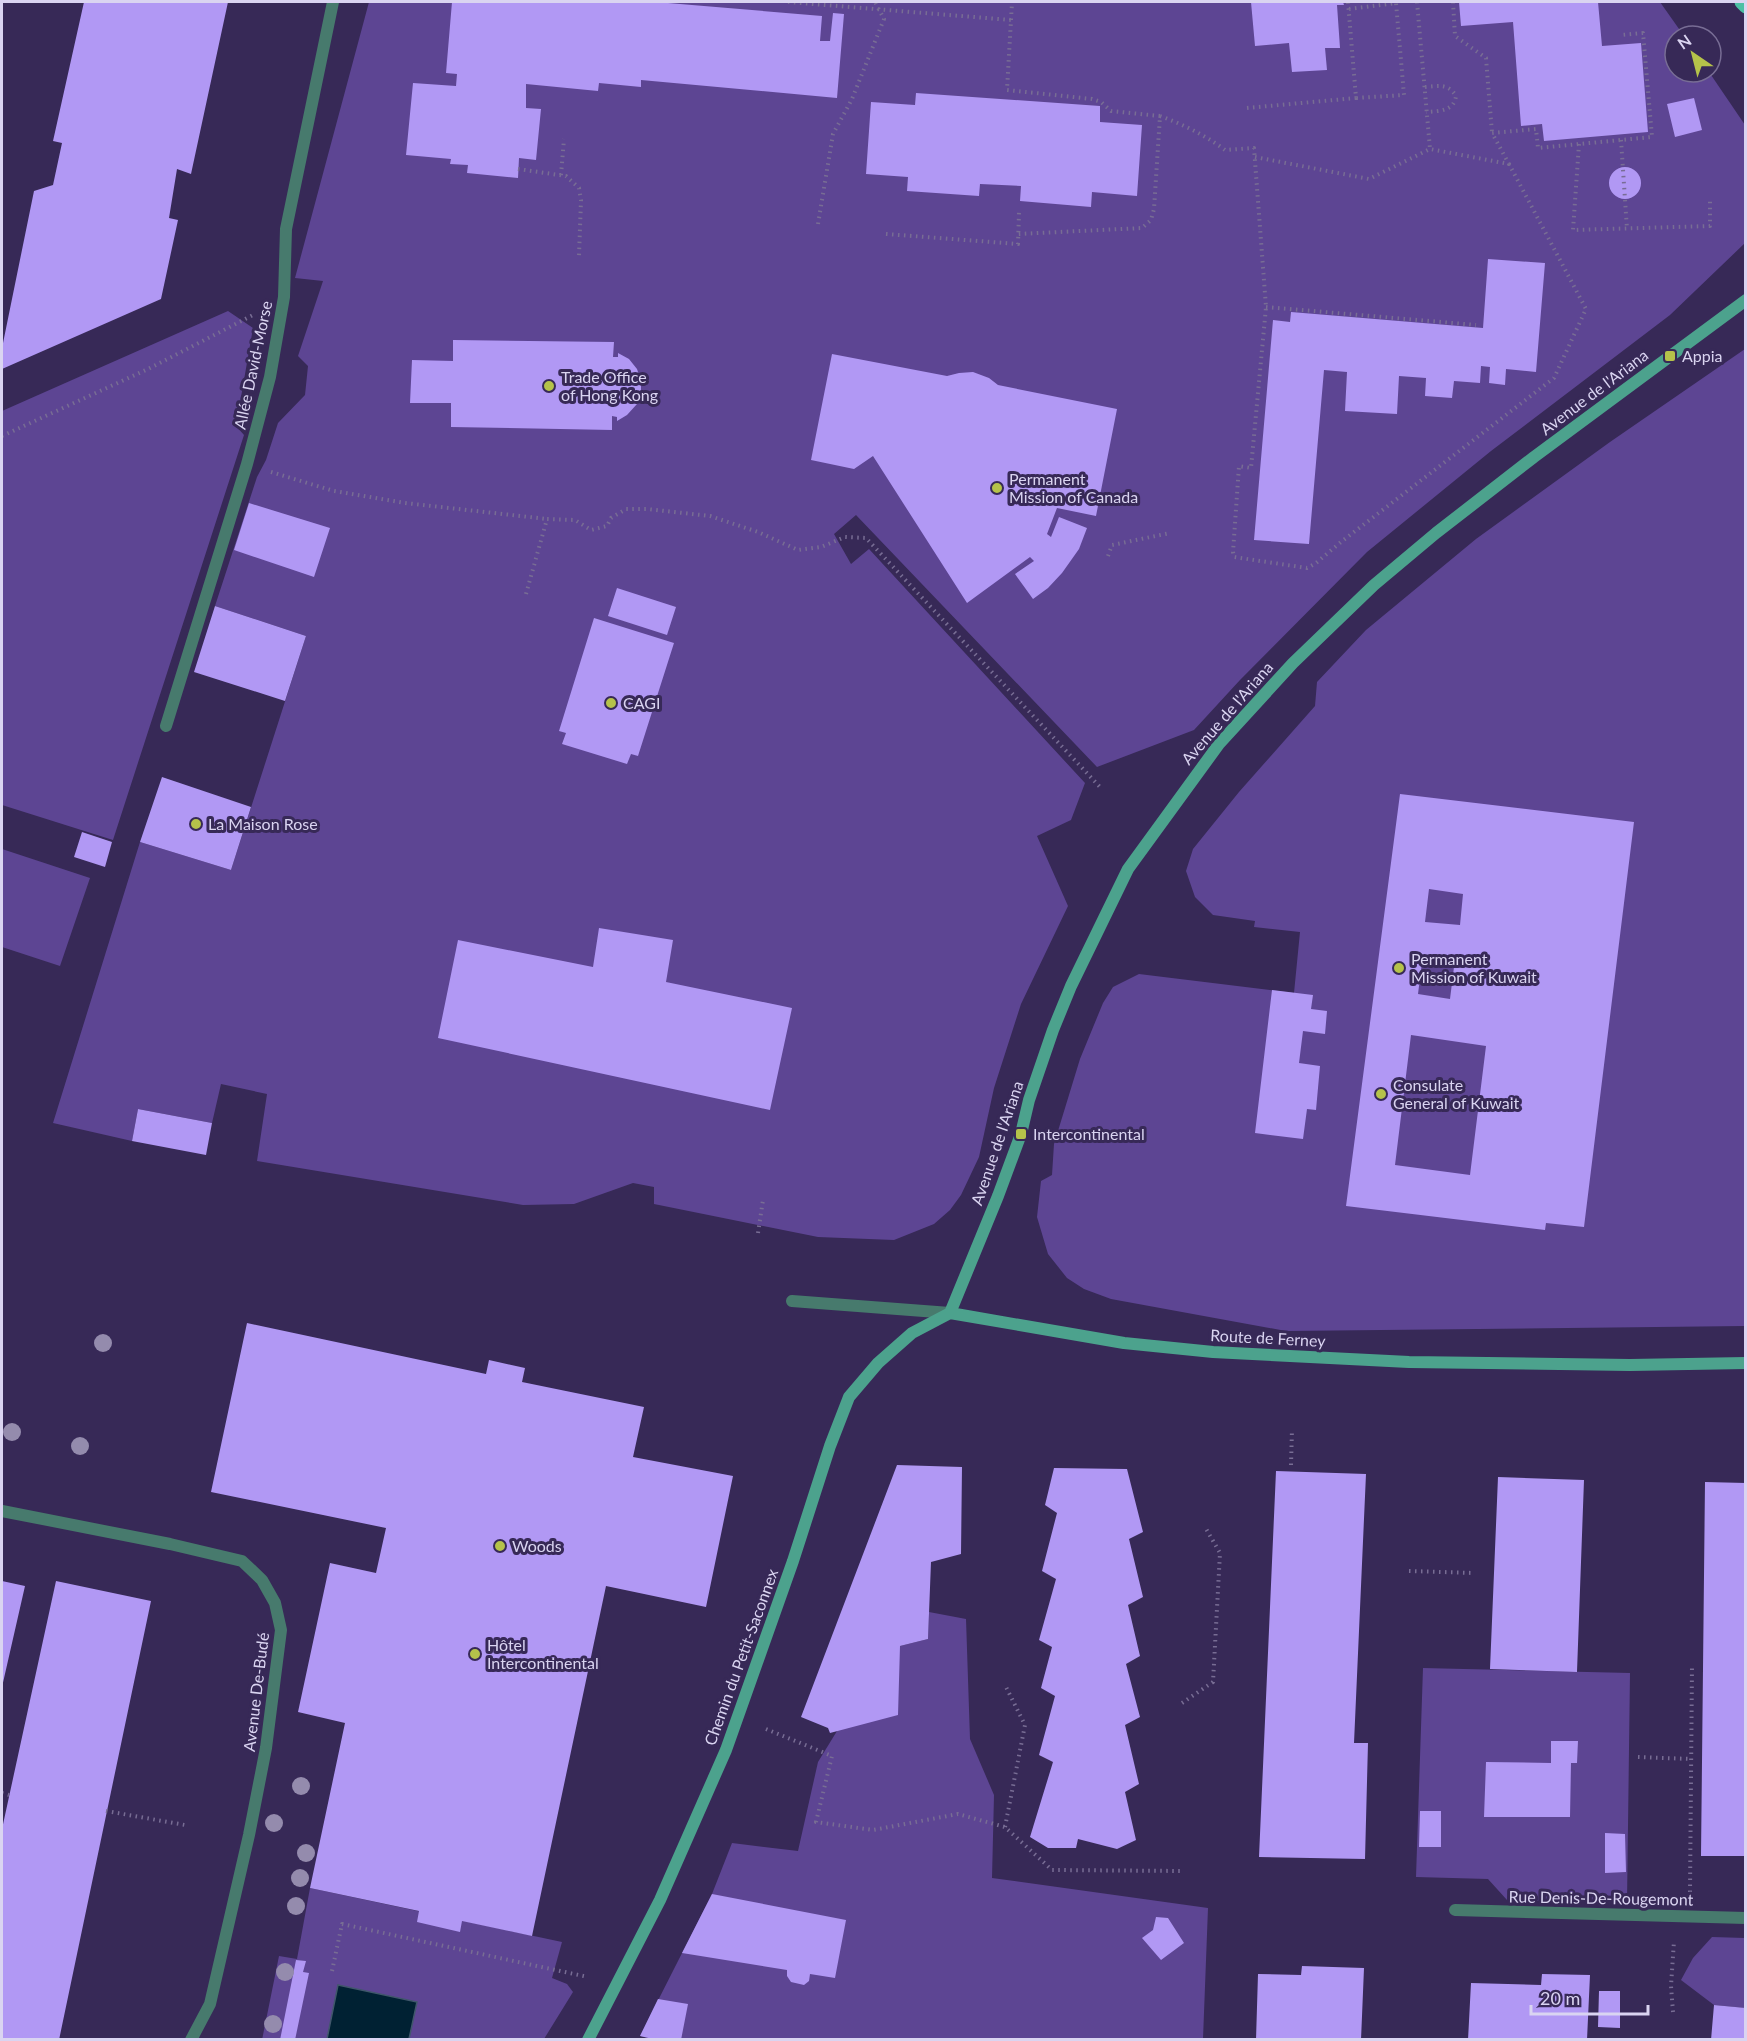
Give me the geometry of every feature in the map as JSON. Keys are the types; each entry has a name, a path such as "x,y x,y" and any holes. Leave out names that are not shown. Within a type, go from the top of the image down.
{"main road":[{"path":"1742,2 1746,6"}],"street":[{"name":"Allée David-Morse","path":"166,726 248,464 270,377 284,297 286,229 333,2"},
{"name":"Avenue de l'Ariana","path":"950,1313 1021,1134 1029,1100 1053,1029 1071,986 1128,869 1219,744 1293,663 1383,577 1534,457 1746,300"},
{"name":"Route de Ferney","path":"792,1301 950,1313 1124,1343 1213,1352 1409,1362 1746,1364"},
{"name":"Chemin du Petit-Saconnex","path":"588,2040 660,1900 726,1750 793,1561 830,1446 849,1397 878,1363 912,1333 950,1313"},
{"name":"Avenue De-Budé","path":"2,1511 170,1544 242,1561 262,1580 275,1604 281,1630 266,1748 249,1835 210,2004 191,2040"},
{"name":"Rue Denis-De-Rougemont","path":"1455,1910 1746,1918"}],"path":[{"path":"788,2 1011,20"},
{"path":"818,224 833,134 852,99 884,19 875,2"},
{"path":"1012,2 1007,90 1092,99 1101,102 1111,111 1160,116 1182,124 1225,150 1254,148 1266,307 1251,468 1239,466 1233,552 1234,557 1307,568 1554,378 1586,309 1492,133 1486,58 1455,36 1453,2"},
{"path":"1348,2 1356,99"},
{"path":"1418,2 1430,149"},
{"path":"1247,108 1404,95 1396,3 1349,9"},
{"path":"1492,133 1536,129 1538,148 1652,137 1643,33 1622,35"},
{"path":"1425,87 1446,86 1452,89 1456,96 1455,103 1450,108 1441,111 1426,111"},
{"path":"1018,234 1142,228 1151,220 1154,209 1160,116"},
{"path":"561,175 564,139"},
{"path":"1621,140 1627,229"},
{"path":"1580,144 1573,230 1710,226 1710,200"},
{"path":"1255,157 1369,179 1430,149 1509,164"},
{"path":"518,170 566,176 579,188 581,200 579,256"},
{"path":"886,234 1018,244 1019,212"},
{"path":"2,435 18,430 148,369 230,328 284,297"},
{"path":"1266,307 1476,325"},
{"path":"248,464 334,491 405,503 575,520 591,530 607,526 611,518 626,509 647,509 702,515 758,532 798,550 821,547 845,537 866,537 1100,787"},
{"path":"526,594 547,519"},
{"path":"1108,556 1112,545 1170,533"},
{"path":"758,1233 763,1200"},
{"path":"1291,1465 1292,1430"},
{"path":"1182,1703 1213,1682 1220,1552 1204,1527"},
{"path":"1408,1571 1473,1573"},
{"path":"1690,1916 1692,1665"},
{"path":"1005,1685 1025,1725 1005,1827"},
{"path":"766,1729 832,1756 816,1822 873,1830 958,1814 1005,1827 1052,1870 1184,1871"},
{"path":"1638,1756 1691,1759"},
{"path":"2,1793 9,1795"},
{"path":"106,1811 186,1825"},
{"path":"1673,2012 1671,1986 1677,1916"},
{"path":"332,1971 342,1924 588,1977"}],"shaded area":[{"path":"369,2 1660,2 1676,24 1663,24 1663,84 1717,84 1745,125 1745,243 1670,315 1491,451 1367,552 1240,680 1194,730 1097,767 856,515 834,534 851,564 869,549 1085,783 1071,820 1037,836 1068,906 1021,1004 994,1088 979,1157 961,1195 950,1210 934,1224 894,1240 818,1237 654,1204 654,1187 633,1183 574,1204 523,1205 257,1161 267,1094 221,1084 212,1123 138,1109 132,1141 53,1123 140,842 231,870 306,636 215,606 257,477 266,460 278,423 305,395 308,366 298,356 323,281 295,278"},
{"path":"228,311 253,328 236,426 244,435 113,840 2,805 2,411"},
{"path":"1745,349 1745,1326 1286,1331 1111,1299 1084,1289 1067,1278 1048,1254 1037,1217 1041,1181 1052,1175 1054,1144 1080,1059 1103,1003 1113,987 1139,974 1294,993 1300,932 1254,927 1255,921 1213,915 1195,897 1186,871 1193,849 1239,792 1315,706 1317,682 1366,630 1476,539 1610,442"},
{"path":"2,849 90,878 60,966 2,947"},
{"path":"929,1612 966,1619 970,1739 994,1795 992,1878 1208,1908 1203,2039 657,2040 640,2036 712,1894 732,1843 798,1851 818,1762 837,1731 900,1646 928,1639"},
{"path":"1423,1668 1630,1673 1627,1903 1507,1900 1488,1879 1416,1877"},
{"path":"310,1888 562,1942 552,1978 567,1984 573,1992 544,2039 262,2040 279,1956 297,1959"},
{"path":"1712,1937 1745,1938 1745,2008 1714,2005 1681,1980 1693,1958"}],"water":[{"path":"338,1985 417,2002 409,2039 327,2039"}],"building":[{"path":"84,2 228,2 191,174 177,169 169,218 178,220 161,299 2,369 2,348 34,191 53,185 62,143 53,141"},
{"path":"452,2 656,2 822,16 820,41 830,41 833,13 844,14 837,98 641,80 641,87 599,83 598,91 526,84 526,108 541,109 536,160 519,158 518,178 467,173 468,165 450,164 451,159 406,155 413,83 456,86 457,74 446,73"},
{"path":"1251,2 1343,2 1344,5 1337,5 1340,48 1325,48 1327,70 1292,72 1289,43 1255,46"},
{"path":"1459,2 1598,2 1602,46 1641,43 1648,132 1544,141 1542,124 1521,126 1513,22 1461,26"},
{"path":"916,93 1100,106 1100,122 1142,125 1137,196 1092,192 1091,207 1020,201 1021,186 980,184 979,196 907,191 908,177 866,174 871,102 915,105"},
{"path":"1694,98 1702,130 1675,137 1667,104"},
{"path":"1625,167 1636,172 1641,183 1636,194 1625,199 1614,194 1609,183 1614,172"},
{"path":"1488,259 1545,263 1536,372 1506,369 1505,385 1489,383 1490,367 1481,366 1480,383 1454,381 1452,398 1425,396 1426,378 1399,376 1397,414 1345,411 1347,372 1324,370 1309,544 1254,540 1273,320 1290,322 1291,312 1483,328"},
{"name":"Trade Office of Hong Kong","path":"453,340 614,342 613,357 618,357 618,353 629,359 637,369 641,381 641,392 637,404 627,415 617,421 617,417 612,416 612,430 451,427 451,403 410,403 412,360 453,361"},
{"name":"Permanent Mission of Canada","path":"832,354 947,376 973,372 989,378 998,385 1117,409 1096,516 1057,508 1047,534 1051,537 1059,517 1087,528 1079,549 1048,588 1033,599 1015,574 1034,561 1030,557 967,603 873,456 854,469 811,460"},
{"path":"249,503 330,528 314,577 234,550"},
{"path":"617,588 676,607 667,635 608,616"},
{"path":"215,606 306,636 285,701 194,672"},
{"name":"CAGI","path":"594,618 674,643 638,756 631,754 627,764 562,744 566,733 559,731"},
{"name":"La Maison Rose","path":"162,777 251,807 231,870 140,842"},
{"path":"1400,794 1634,822 1584,1227 1546,1223 1545,1230 1346,1206","holes":["1429,889 1463,894 1460,925 1425,922","1422,962 1454,967 1450,999 1418,994","1411,1035 1486,1046 1470,1175 1395,1165"]},
{"path":"82,832 112,842 105,867 74,857"},
{"path":"599,928 673,940 666,982 792,1008 770,1110 438,1038 458,940 593,967"},
{"path":"1272,990 1313,995 1311,1009 1327,1011 1325,1034 1303,1031 1299,1063 1320,1066 1316,1110 1307,1109 1303,1139 1255,1133"},
{"path":"138,1109 212,1123 206,1155 132,1141"},
{"name":"Hôtel Intercontinental","path":"247,1323 486,1374 489,1360 525,1368 522,1382 644,1407 633,1457 733,1476 706,1607 606,1586 532,1936 462,1921 460,1932 417,1922 419,1911 310,1888 345,1723 298,1712 330,1563 376,1573 386,1528 211,1492"},
{"path":"897,1465 962,1467 961,1554 931,1562 928,1639 900,1646 898,1715 830,1733 828,1728 801,1717"},
{"path":"1054,1468 1127,1469 1143,1532 1129,1539 1143,1597 1128,1605 1140,1656 1126,1664 1140,1717 1125,1725 1139,1784 1125,1792 1136,1840 1117,1849 1078,1839 1076,1848 1048,1848 1030,1837 1053,1762 1039,1755 1055,1696 1041,1688 1052,1647 1039,1640 1056,1579 1042,1571 1057,1513 1045,1505"},
{"path":"1276,1471 1366,1474 1354,1743 1368,1743 1365,1859 1259,1857"},
{"path":"1498,1477 1584,1480 1577,1672 1490,1669"},
{"path":"1705,1482 1746,1483 1746,1856 1701,1856"},
{"path":"2,1581 25,1586 2,1687"},
{"path":"56,1581 151,1601 59,2040 2,2040 2,1829"},
{"path":"1551,1741 1578,1741 1577,1763 1571,1763 1570,1817 1484,1817 1486,1762 1551,1763"},
{"path":"1420,1811 1441,1811 1441,1847 1419,1847"},
{"path":"1605,1833 1625,1834 1626,1872 1605,1873"},
{"path":"712,1894 846,1920 835,1978 810,1974 809,1981 804,1985 791,1982 787,1976 787,1970 682,1953"},
{"path":"1156,1917 1168,1918 1184,1943 1161,1960 1142,1938 1153,1930"},
{"path":"296,1960 306,1961 303,1972 309,1973 295,2040 280,2040"},
{"path":"1302,1966 1364,1968 1361,2040 1256,2040 1258,1974 1301,1975"},
{"path":"1542,1974 1590,1975 1587,2040 1468,2040 1471,1983 1541,1985"},
{"path":"1599,1991 1620,1991 1620,2028 1598,2027"},
{"path":"658,1999 688,2004 681,2040 657,2040 640,2036"},
{"path":"1714,2005 1746,2008 1746,2040 1711,2040"}],"place":[{"name":"Appia","path":"1670,356"},
{"name":"Trade Office of Hong Kong","path":"549,386"},
{"name":"Permanent Mission of Canada","path":"997,488"},
{"name":"CAGI","path":"611,703"},
{"name":"La Maison Rose","path":"196,824"},
{"name":"Permanent Mission of Kuwait","path":"1399,968"},
{"name":"Consulate General of Kuwait","path":"1381,1094"},
{"name":"Intercontinental","path":"1021,1134"},
{"name":"Woods","path":"500,1546"},
{"name":"Hôtel Intercontinental","path":"475,1654"}]}
